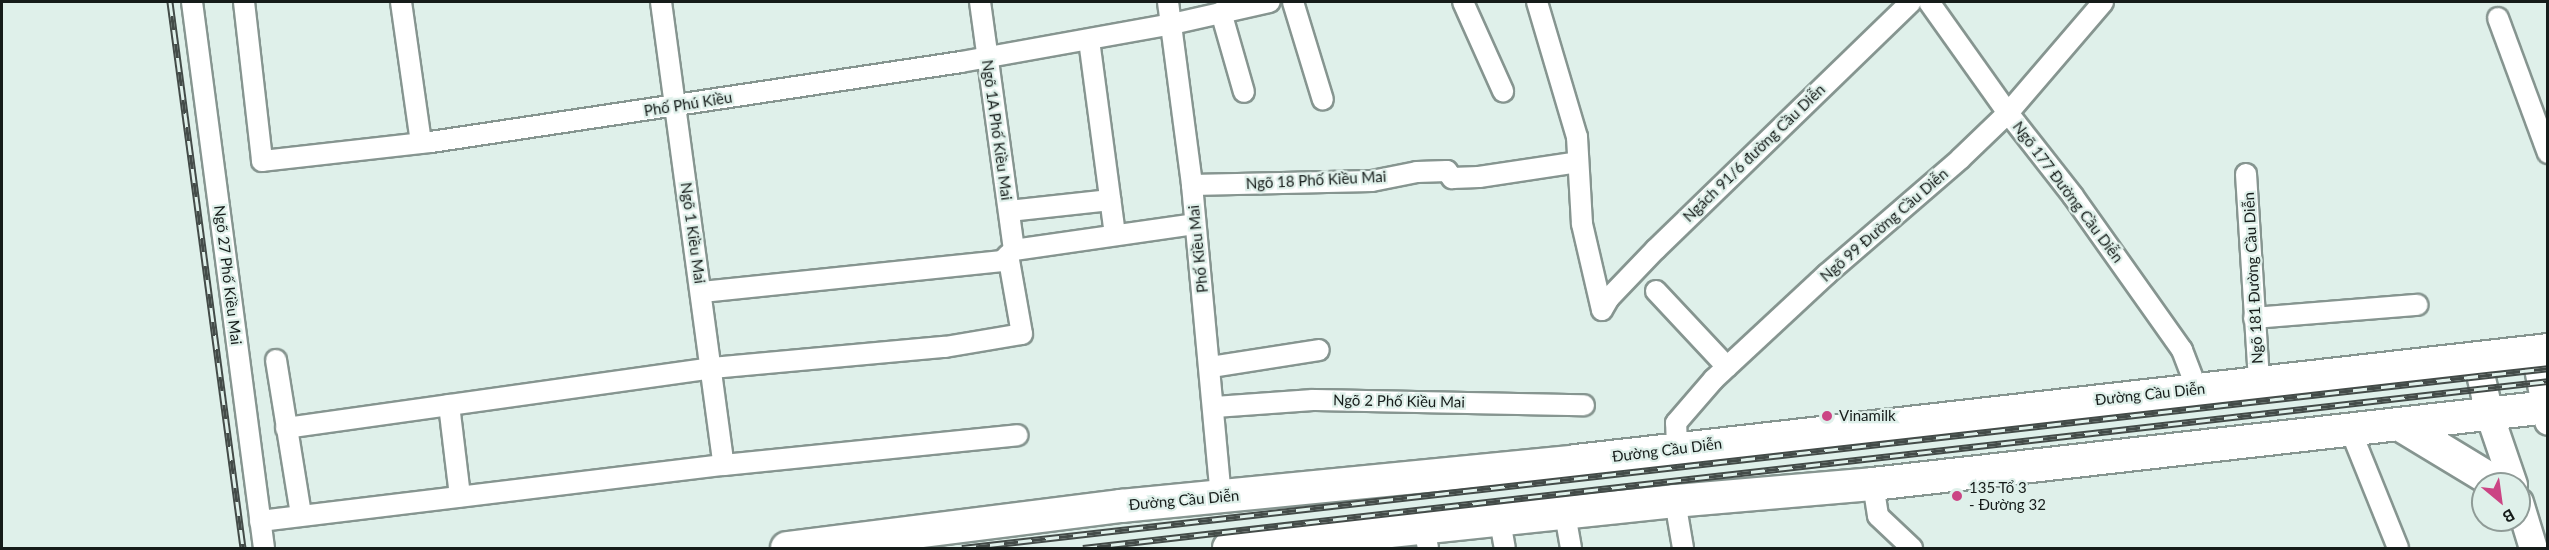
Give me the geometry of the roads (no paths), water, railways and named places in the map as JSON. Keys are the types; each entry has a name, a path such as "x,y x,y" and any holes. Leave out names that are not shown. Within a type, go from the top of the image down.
{"highway":[{"name":"Đường Cầu Diễn","path":"787,549 1110,507 1471,472 2541,351"},
{"path":"1229,549 1426,539 1494,531 1565,514 1675,501 1873,484 2350,429 2489,414 2547,411"},
{"path":"2399,424 2478,472"},
{"path":"1471,472 1494,531"}],"main road":[{"path":"2541,351 2547,411"},
{"path":"2477,360 2489,414 2509,472"},
{"path":"2528,532 2533,549"}],"street":[{"name":"Ngõ 27 Phố Kiều Mai","path":"192,2 264,549"},
{"name":"Phố Phú Kiều","path":"244,2 262,161 421,143 986,57 1172,24 1270,2"},
{"path":"401,2 421,143"},
{"name":"Ngõ 1 Kiều Mai","path":"661,2 724,465"},
{"name":"Ngõ 1A Phố Kiều Mai","path":"712,368 945,347 1022,334 1011,253 1009,211 980,2"},
{"name":"Phố Kiều Mai","path":"1168,2 1192,185 1194,224 1215,407 1221,497"},
{"path":"1293,2 1323,100"},
{"path":"1463,2 1503,91"},
{"path":"1537,2 1577,137 1578,162"},
{"name":"Ngách 91/6 đường Cầu Diễn","path":"1578,162 1582,224 1602,310 1609,298 1656,249 1911,2"},
{"name":"Ngõ 177 Đường Cầu Diễn","path":"1929,2 2007,113 2073,196 2182,350 2197,389"},
{"name":"Ngõ 99 Đường Cầu Diễn","path":"1677,448 1676,423 1726,367 1827,274 1960,159 2007,113 2103,2"},
{"path":"1221,12 1244,92"},
{"path":"2498,18 2547,153"},
{"path":"1089,40 1114,234"},
{"name":"Ngõ 18 Phố Kiều Mai","path":"1192,185 1372,181 1447,171 1452,178 1479,177 1578,162"},
{"name":"Ngõ 181 Đường Cầu Diễn","path":"2246,174 2259,382"},
{"path":"1009,211 1110,200"},
{"path":"702,292 1002,261 1011,253 1114,234 1194,224"},
{"path":"1656,291 1726,367"},
{"path":"2254,318 2416,305"},
{"path":"1211,367 1319,350"},
{"path":"276,360 301,515"},
{"path":"286,428 712,368"},
{"name":"Ngõ 2 Phố Kiều Mai","path":"1215,407 1313,400 1584,405"},
{"path":"449,405 460,496"},
{"path":"2350,429 2398,549"},
{"path":"260,521 724,465 1017,435"},
{"path":"1873,484 1878,516 1912,549"},
{"path":"1675,501 1683,549"},
{"path":"1565,514 1571,549"}],"railway":[{"path":"170,2 243,548"},
{"path":"962,548 2548,368"},
{"path":"1083,548 2548,381"}],"place":[{"name":"Vinamilk","path":"1827,416"},
{"name":"135 Tổ 3 - Đường 32","path":"1957,496"}]}
